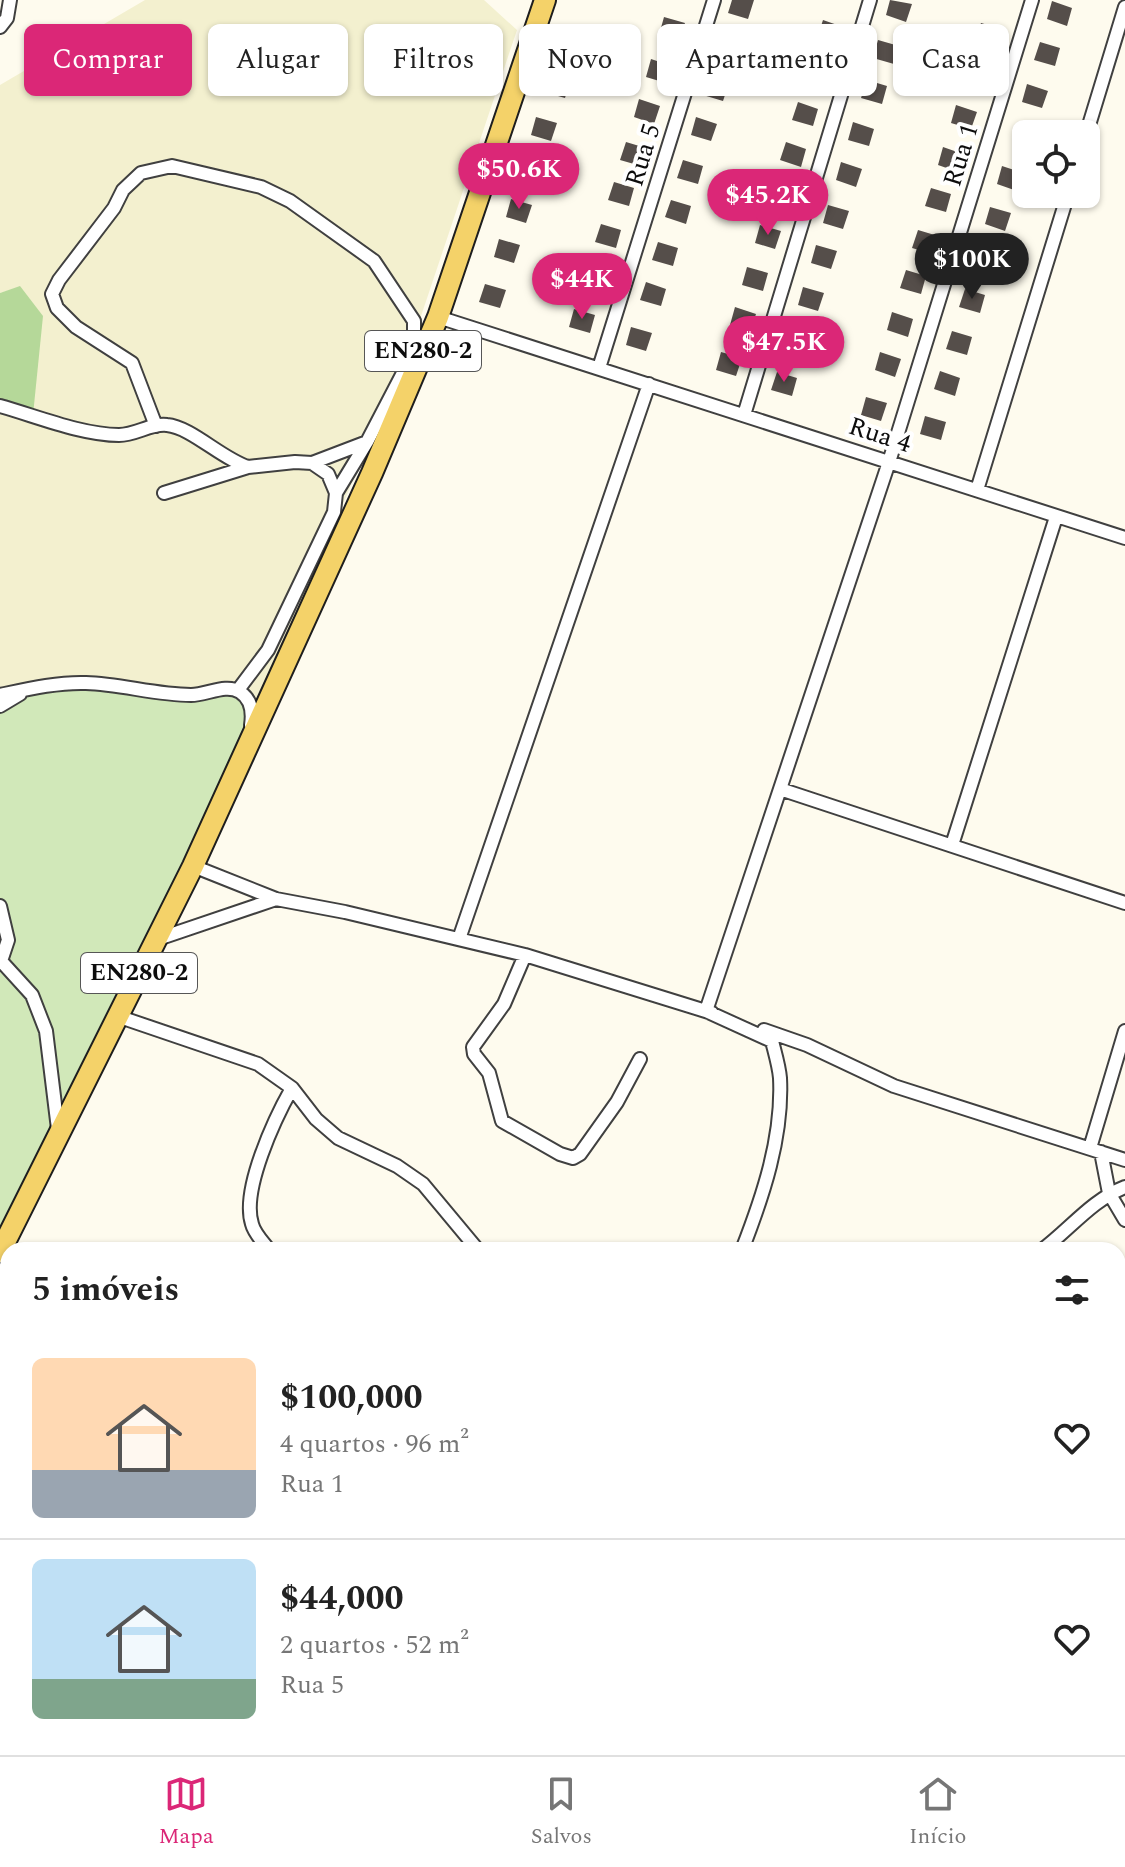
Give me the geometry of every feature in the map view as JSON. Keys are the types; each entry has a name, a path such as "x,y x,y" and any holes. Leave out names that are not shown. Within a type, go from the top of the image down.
{"main road":[{"name":"EN280-2","path":"5,1242 193,866 372,473 438,317 545,0"}],"street":[{"path":"0,27 7,18 10,0"},
{"name":"Rua 5","path":"599,368 714,0"},
{"path":"744,415 870,0"},
{"name":"Rua 1","path":"706,1011 889,462 1032,0"},
{"path":"1092,120 1119,47 1125,7"},
{"path":"156,426 132,363 76,327 57,308 52,294 59,280 114,208 123,190 141,173 172,166 261,187 290,201 374,261 414,321 414,337 404,371 336,493 334,512 268,650 238,690"},
{"path":"977,490 1064,208"},
{"name":"Rua 4","path":"438,317 1125,538"},
{"path":"459,939 649,384"},
{"path":"0,406 97,433 121,435 169,425 248,467"},
{"path":"164,493 248,467 312,463 367,442"},
{"path":"312,463 328,474 336,493"},
{"path":"952,845 1056,517"},
{"path":"0,695 84,683 194,695 225,688 238,690 248,699 253,715 248,743"},
{"path":"0,706 30,689"},
{"path":"780,789 1125,903"},
{"path":"193,866 276,899 345,912 525,955 706,1011 807,1045 894,1086 1125,1160"},
{"path":"156,939 276,899"},
{"path":"0,906 8,940 1,962 32,995 46,1031 59,1132"},
{"path":"525,955 504,1004 473,1047 474,1054 489,1073 502,1121 560,1154 573,1158 580,1154 617,1102 640,1059"},
{"path":"706,1011 772,1041 780,1077 777,1130 762,1197 745,1242"},
{"path":"117,1016 258,1064 292,1088 316,1119 338,1138 397,1166 423,1184 471,1242"},
{"path":"1125,1031 1095,1150 1109,1193 1125,1220"},
{"path":"264,1242 252,1225 250,1205 256,1174 273,1122 292,1088"},
{"path":"1051,1242 1109,1193 1125,1187"}],"shaded area":[{"path":"145,0 484,0 517,30 503,72 503,24 364,24 364,96 495,96 414,337 253,715 0,706 0,402 20,287 0,293 0,85 24,71 24,96 192,96 192,24 104,24"}],"green space":[{"path":"20,286 43,316 33,415 0,402 0,293"},
{"path":"84,683 151,691 238,690 248,699 248,743 5,1242 0,1242 0,961 8,940 0,906 0,706 30,689"}],"building":[{"path":"732,0 754,0 748,19 728,13"},
{"path":"890,0 912,4 906,22 886,15"},
{"path":"1052,1 1072,8 1067,26 1047,19"},
{"path":"664,17 685,23 685,24 662,24"},
{"path":"878,40 893,44 893,64 877,59"},
{"path":"1040,42 1060,48 1055,66 1034,60"},
{"path":"651,59 657,61 657,80 646,77"},
{"path":"877,83 887,86 882,104 861,98 877,96"},
{"path":"1027,84 1048,91 1042,108 1022,102"},
{"path":"706,96 725,96 723,101"},
{"path":"639,99 660,106 654,124 634,117"},
{"path":"798,102 818,109 813,126 792,120"},
{"path":"956,105 977,112 971,129 951,123"},
{"path":"536,117 557,123 551,141 531,135"},
{"path":"696,117 717,124 711,141 691,135"},
{"path":"853,122 874,129 869,146 848,140"},
{"path":"626,142 646,148 641,166 620,160"},
{"path":"786,142 806,149 801,167 780,160"},
{"path":"943,147 963,154 958,172 938,165"},
{"path":"524,157 545,163 539,181 519,175"},
{"path":"683,160 703,166 698,184 677,178"},
{"path":"841,162 862,169 856,187 836,180"},
{"path":"1002,166 1012,169 1012,189 997,184"},
{"path":"614,182 634,188 629,206 608,200"},
{"path":"772,185 793,191 787,209 767,203"},
{"path":"931,188 951,194 946,212 925,206"},
{"path":"511,199 532,205 526,223 506,217"},
{"path":"671,200 691,206 686,224 665,217"},
{"path":"828,205 849,211 843,229 823,223"},
{"path":"990,207 1011,213 1005,231 985,224"},
{"path":"601,224 621,230 616,248 595,242"},
{"path":"760,225 781,231 775,249 755,243"},
{"path":"918,230 938,236 933,254 912,248"},
{"path":"499,239 520,245 514,263 494,257"},
{"path":"658,242 678,248 673,266 652,260"},
{"path":"816,245 837,251 831,269 811,263"},
{"path":"977,249 997,255 992,273 971,267"},
{"path":"589,264 609,271 604,289 583,282"},
{"path":"747,267 768,273 763,291 742,285"},
{"path":"906,270 926,276 921,294 900,288"},
{"path":"646,282 666,289 661,306 640,300"},
{"path":"485,284 506,290 500,308 479,302"},
{"path":"803,287 824,293 818,311 798,305"},
{"path":"965,289 985,295 980,313 959,307"},
{"path":"735,307 756,314 750,332 730,325"},
{"path":"574,309 595,315 590,333 569,327"},
{"path":"892,312 913,319 908,337 887,330"},
{"path":"631,327 652,333 646,351 626,345"},
{"path":"791,327 811,334 806,352 785,345"},
{"path":"952,331 972,337 967,355 946,349"},
{"path":"721,352 742,358 736,376 716,370"},
{"path":"880,352 901,359 895,377 875,370"},
{"path":"940,371 960,378 955,396 934,389"},
{"path":"777,372 797,378 792,396 771,390"},
{"path":"866,397 887,403 881,421 861,415"},
{"path":"925,416 946,422 941,440 920,434"}]}
